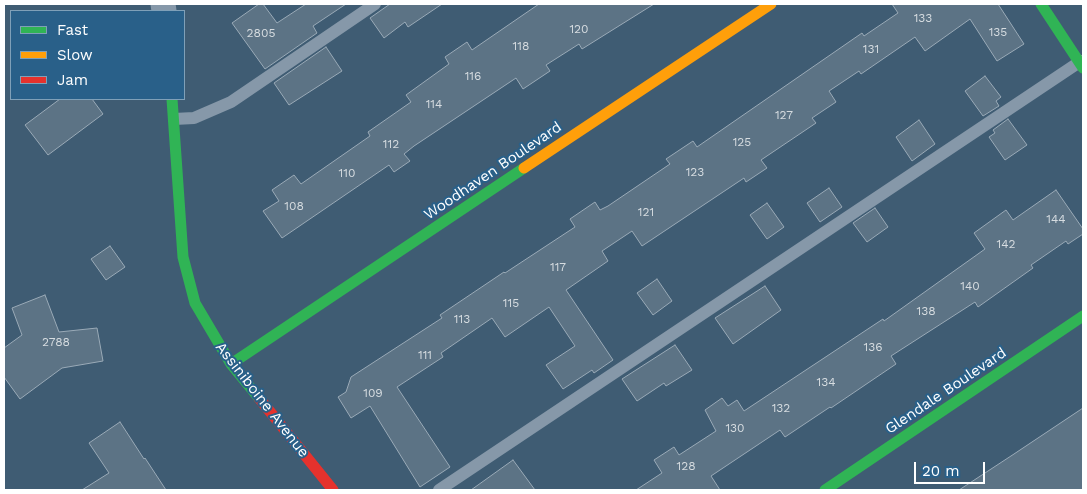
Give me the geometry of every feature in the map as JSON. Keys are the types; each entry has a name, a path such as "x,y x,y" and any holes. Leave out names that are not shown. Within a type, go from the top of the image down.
{"street":[{"name":"Woodhaven Boulevard","path":"231,364 771,4"},
{"path":"1040,4 1082,63"},
{"name":"Assiniboine Avenue","path":"172,100 184,257 188,283 195,303 231,364 333,490"},
{"name":"Glendale Boulevard","path":"825,490 1083,316"}],"lane":[{"path":"174,119 194,118 230,102 375,4"},
{"path":"439,490 1082,63"}],"building":[{"path":"259,4 263,4 277,23 306,4 346,4 313,26 317,33 265,69 232,23"},
{"path":"390,4 442,4 408,27 405,22 384,38 370,18"},
{"path":"539,4 654,4 582,49 579,44 546,65 550,71 523,89 516,78 414,146 404,154 410,161 394,172 389,165 282,238 263,211 279,201 272,190 294,175 301,184 370,136 368,132 411,102 406,95 449,64 445,57 467,42 472,50"},
{"path":"892,4 998,4 1024,44 997,61 970,19 925,51 915,37 861,74 859,71 829,91 836,102 812,118 816,123 761,160 767,168 746,182 744,178 642,246 632,231 602,251 608,261 566,290 613,360 594,373 592,370 563,389 546,365 575,346 549,307 505,337 492,318 441,353 443,357 397,387 450,467 420,487 370,406 351,418 338,397 346,392 351,377 442,318 440,315 504,272 575,227 570,219 595,202 600,210 608,206 670,164 666,159 693,141 697,147 862,33 864,36 898,13"},
{"path":"326,47 342,71 289,105 274,83"},
{"path":"985,76 1001,97 996,101 999,106 983,116 965,91"},
{"path":"59,100 93,100 103,114 48,155 25,125"},
{"path":"1008,119 1027,145 1005,160 989,137 995,133 993,130"},
{"path":"919,120 935,144 912,161 896,137"},
{"path":"829,188 842,207 820,222 807,203"},
{"path":"1056,190 1083,229 1083,234 1068,244 1066,241 1031,265 1033,268 978,307 975,302 891,356 896,364 831,408 785,437 780,430 711,476 720,490 636,490 662,473 654,460 674,447 679,455 716,431 705,410 722,398 728,406 737,400 744,411 883,319 884,321 985,249 974,233 1006,210 1013,220"},
{"path":"767,203 784,227 767,239 750,215"},
{"path":"875,208 888,227 867,242 853,223"},
{"path":"110,246 125,267 106,280 91,259"},
{"path":"657,279 672,301 653,315 637,293"},
{"path":"765,286 781,310 733,344 715,318"},
{"path":"45,295 59,332 97,328 103,361 62,368 20,399 4,377 4,348 22,335 12,308"},
{"path":"675,345 692,370 666,386 664,383 637,401 622,379"},
{"path":"1083,408 1083,490 959,490 1014,454"},
{"path":"120,422 166,490 82,490 109,473 89,443"},
{"path":"513,460 535,490 471,490"}],"traffic: fast":[{"path":"1041,4 1083,68"},
{"path":"172,100 183,257 195,303 231,364 259,398"},
{"path":"231,364 524,168"},
{"path":"825,490 1083,316"}],"traffic: slow":[{"path":"524,168 771,4"}],"traffic: jam":[{"path":"259,398 333,490"}]}
